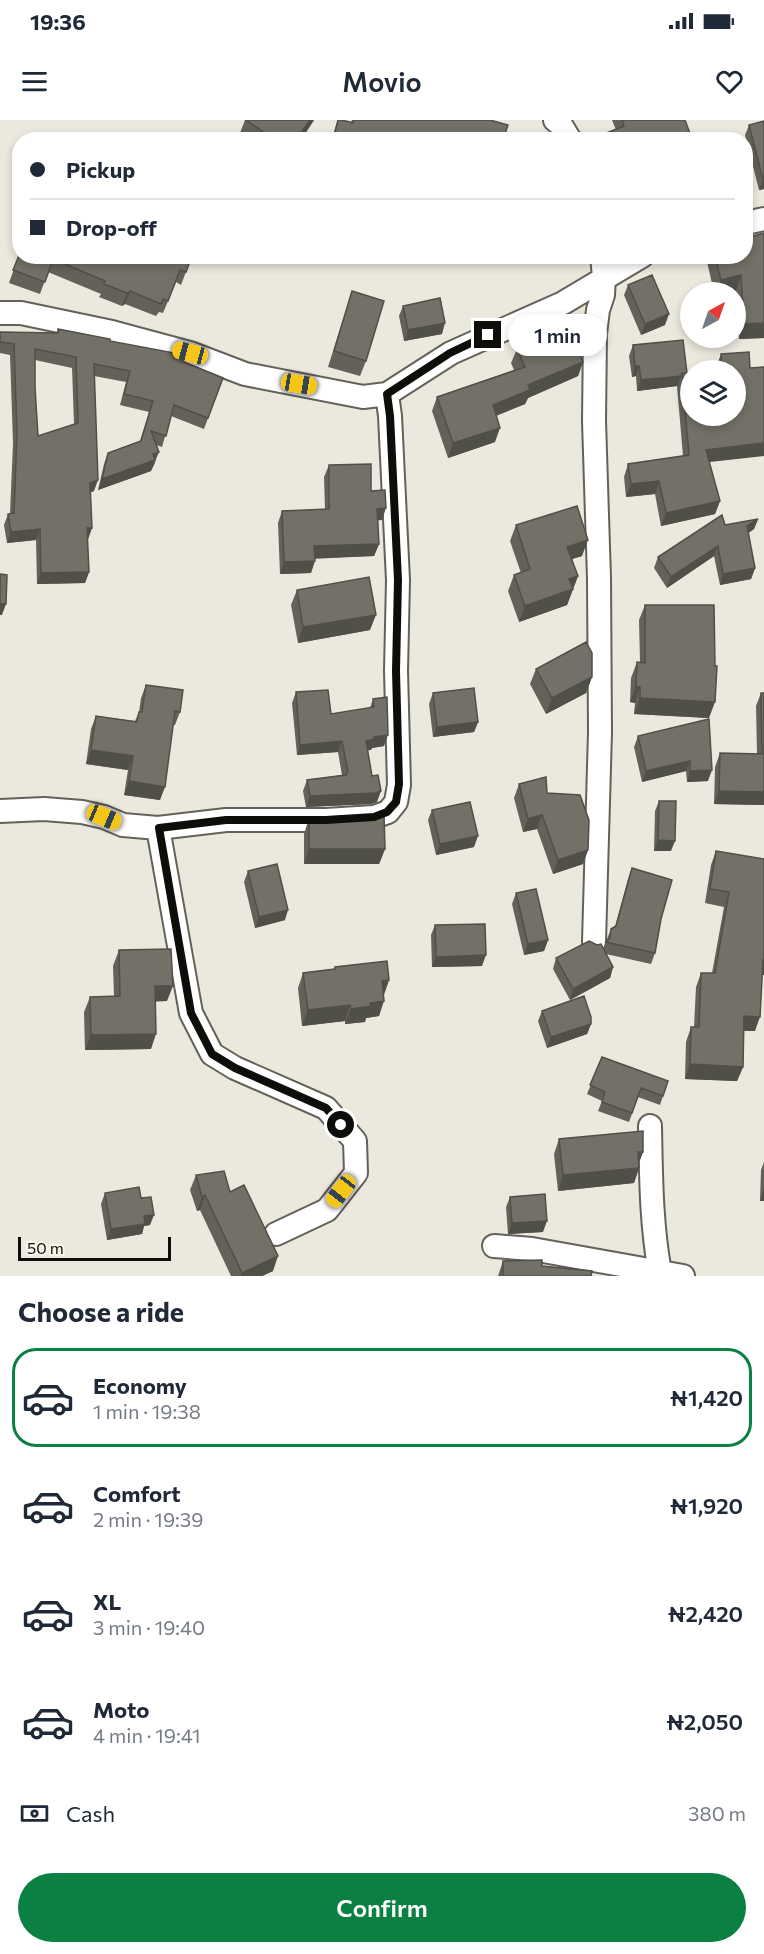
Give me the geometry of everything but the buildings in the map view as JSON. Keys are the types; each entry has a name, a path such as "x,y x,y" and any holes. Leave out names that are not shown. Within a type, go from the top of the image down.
{"street":[{"path":"555,120 565,132"},
{"path":"0,313 21,313 112,332 190,353 245,374 363,397 387,394 450,353 563,303 603,267"},
{"path":"594,942 600,732 599,578 594,421 595,334 603,267"},
{"path":"0,811 44,809 82,812 104,817 123,825 159,828 226,820 326,820 374,817 387,812 396,802 399,784 396,671 398,580 387,394"},
{"path":"159,828 191,1013 212,1054 235,1068 326,1108 355,1141 356,1173 327,1210 276,1234"},
{"path":"650,1126 652,1204 660,1272"},
{"path":"494,1246 532,1249 683,1276"}],"route":[{"path":"341,1125 326,1108 235,1068 212,1054 191,1013 159,828 226,820 326,820 374,817 387,812 396,802 399,784 396,671 398,580 387,394 450,353 488,335"}]}
